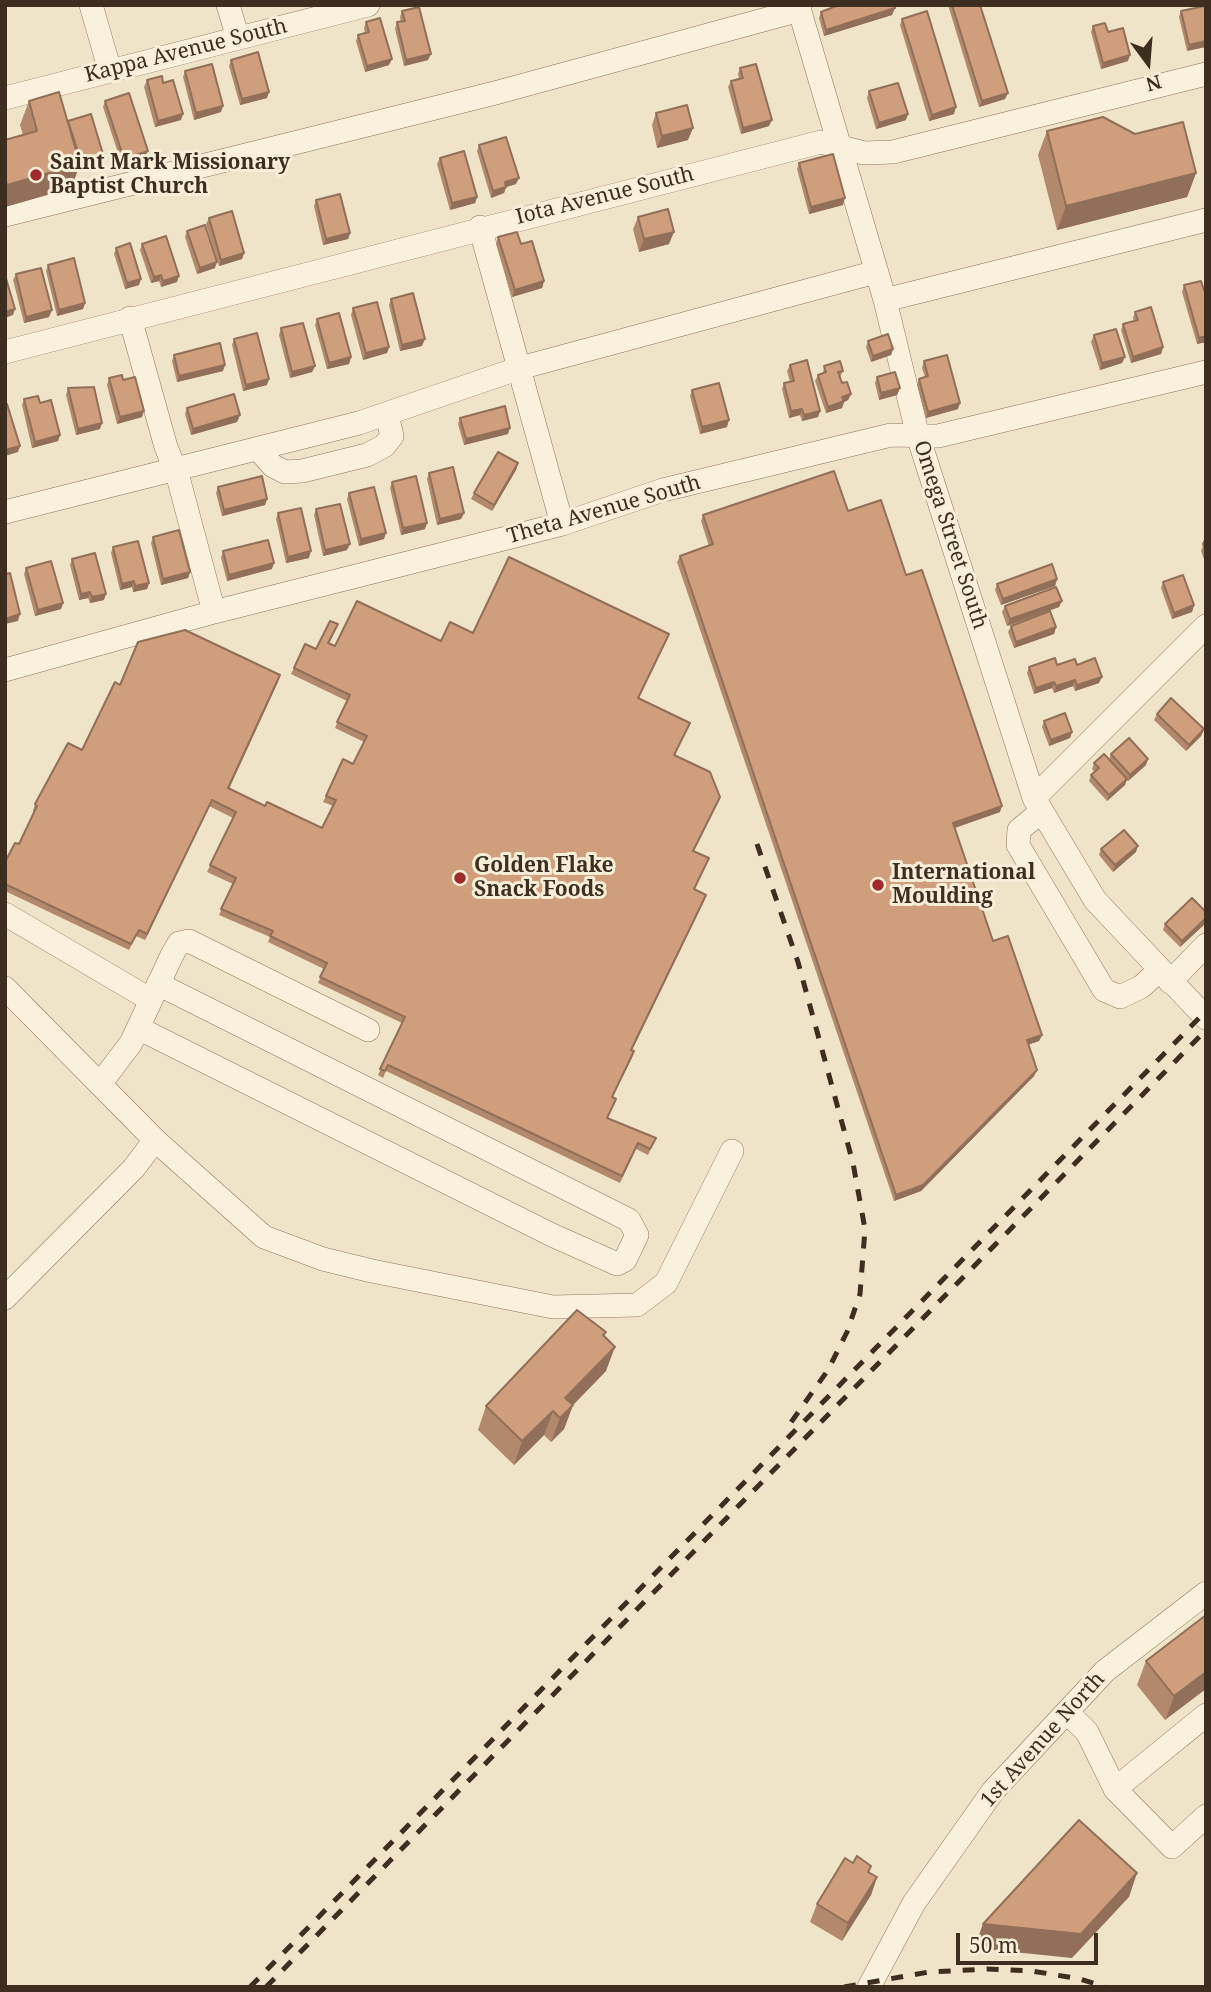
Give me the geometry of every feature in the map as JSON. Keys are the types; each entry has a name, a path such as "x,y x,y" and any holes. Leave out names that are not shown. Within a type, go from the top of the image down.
{"street":[{"path":"91,5 110,71"},
{"path":"228,5 237,38"},
{"name":"Kappa Avenue South","path":"5,98 368,5"},
{"path":"5,215 495,93 799,8"},
{"name":"Omega Street South","path":"799,8 885,300 918,436 1038,804 1095,900 1204,1016"},
{"name":"Iota Avenue South","path":"5,352 480,227 821,142 864,153 893,152 1206,74"},
{"path":"885,300 1206,220"},
{"path":"480,227 562,524"},
{"path":"5,512 387,414 520,368 876,272"},
{"path":"130,318 214,612"},
{"name":"Theta Avenue South","path":"5,670 214,612 562,524 663,490 891,435 938,436 1206,372"},
{"path":"258,449 273,466 285,472 302,471 367,455 384,446 392,436 387,414"},
{"path":"1206,626 1038,804 1019,830 1017,845 1104,990 1120,997 1165,976 1206,945"},
{"path":"5,914 155,992 629,1220 637,1235 625,1260 617,1264 552,1235 138,1028"},
{"path":"100,1084 131,1043 179,943 189,941 369,1030"},
{"path":"5,988 155,1139 264,1237 323,1259 372,1271 552,1307 637,1305 666,1283 732,1151"},
{"path":"5,1298 134,1168 155,1139"},
{"name":"1st Avenue North","path":"869,1987 914,1903 993,1791 1105,1671 1206,1593"},
{"path":"1067,1712 1087,1732 1115,1789 1171,1847 1206,1816"},
{"path":"1115,1789 1206,1715"}],"building":[{"path":"839,5 894,5 895,8 826,30 821,12"},
{"path":"952,5 980,5 1008,93 982,101"},
{"path":"1205,6 1206,41 1189,45 1181,11"},
{"path":"419,7 431,54 406,60 397,22 405,21 402,11"},
{"path":"927,11 956,107 932,115 902,19"},
{"path":"380,18 392,59 367,66 358,35 369,32 366,22"},
{"path":"1105,23 1108,32 1123,28 1130,55 1103,63 1093,26"},
{"path":"258,52 269,92 242,99 231,60"},
{"path":"212,64 223,106 196,113 185,71"},
{"path":"756,64 772,120 743,128 731,81 743,78 740,68"},
{"path":"162,76 163,83 173,80 183,114 158,121 147,80"},
{"path":"898,83 908,114 879,123 869,91"},
{"path":"59,92 80,164 7,185 5,140 37,131 29,101"},
{"path":"129,93 148,151 124,159 105,101"},
{"path":"687,105 693,128 662,136 656,113"},
{"path":"91,114 103,154 81,161 68,121"},
{"path":"1103,117 1135,134 1183,122 1196,173 1066,206 1047,131"},
{"path":"506,137 519,178 505,182 506,187 493,191 479,145"},
{"path":"464,151 477,197 452,203 440,158"},
{"path":"833,154 845,198 811,207 799,163"},
{"path":"340,194 350,233 326,239 316,200"},
{"path":"668,209 674,232 644,239 638,217"},
{"path":"232,211 244,253 221,260 209,218"},
{"path":"205,225 217,262 200,268 187,231"},
{"path":"517,232 521,244 532,241 544,281 515,290 498,237"},
{"path":"166,236 179,276 163,281 161,275 154,277 142,244"},
{"path":"130,243 141,279 127,283 116,248"},
{"path":"74,258 85,303 59,310 48,265"},
{"path":"41,268 52,310 26,317 16,274"},
{"path":"5,275 15,309 5,312"},
{"path":"1201,281 1206,296 1206,336 1199,338 1184,285"},
{"path":"413,293 425,339 402,345 391,299"},
{"path":"377,302 389,347 366,353 353,308"},
{"path":"1151,307 1163,347 1133,357 1123,324 1138,320 1135,312"},
{"path":"339,313 351,357 329,363 317,319"},
{"path":"303,323 315,366 292,372 281,328"},
{"path":"1116,329 1125,357 1102,363 1094,335"},
{"path":"257,333 269,379 246,385 234,339"},
{"path":"888,334 893,349 873,356 868,341"},
{"path":"220,343 225,365 179,376 174,355"},
{"path":"947,355 960,403 928,412 919,379 928,376 924,361"},
{"path":"807,360 820,411 804,415 802,409 791,411 784,383 794,381 790,365"},
{"path":"840,361 843,371 838,372 842,383 847,382 851,394 842,397 844,401 828,407 818,375 826,372 824,366"},
{"path":"895,372 900,388 881,393 877,377"},
{"path":"122,375 123,380 135,377 144,411 120,417 109,378"},
{"path":"719,383 729,420 702,427 692,390"},
{"path":"94,387 102,423 78,429 68,388"},
{"path":"234,394 240,415 193,429 187,408"},
{"path":"38,396 40,403 51,400 60,435 35,442 24,399"},
{"path":"7,404 20,446 5,450 5,405"},
{"path":"505,406 510,428 466,439 460,418"},
{"path":"498,452 518,463 494,505 474,493"},
{"path":"453,467 464,513 440,519 429,473"},
{"name":"International Moulding","path":"834,471 848,511 881,500 906,575 922,570 1002,806 953,823 993,941 1008,936 1042,1035 1027,1040 1037,1070 923,1185 896,1195 680,556 713,544 703,515"},
{"path":"262,476 267,499 224,510 218,487"},
{"path":"416,476 427,523 403,528 392,482"},
{"path":"374,487 386,533 361,539 349,493"},
{"path":"340,504 350,544 325,550 316,509"},
{"path":"301,508 311,551 288,557 278,513"},
{"path":"179,530 190,572 163,579 153,537"},
{"path":"268,540 274,563 229,575 223,551"},
{"path":"138,541 149,583 135,586 134,581 122,584 113,547"},
{"path":"95,553 106,594 92,597 90,592 81,594 72,559"},
{"name":"Golden Flake Snack Foods","path":"509,557 669,634 638,698 690,723 674,755 710,772 720,797 693,851 709,858 694,889 706,895 631,1050 634,1051 612,1097 616,1099 607,1118 656,1138 650,1149 638,1143 622,1176 388,1065 385,1071 380,1069 405,1017 320,977 327,963 270,936 273,931 221,909 236,878 210,865 236,812 212,800 147,934 139,930 131,944 5,884 5,862 15,843 19,844 37,806 35,804 68,743 82,750 115,682 120,685 138,642 185,630 280,675 228,788 265,806 267,802 322,828 336,800 326,796 343,759 353,764 367,736 337,722 350,695 294,668 305,644 316,649 330,621 338,624 328,643 335,646 357,601 441,641 450,622 473,633"},
{"path":"51,561 63,603 38,610 26,568"},
{"path":"1052,564 1057,579 1003,599 997,584"},
{"path":"10,573 20,614 5,619 5,574"},
{"path":"1183,575 1194,605 1174,613 1163,582"},
{"path":"1056,587 1062,601 1010,619 1005,606"},
{"path":"1050,611 1056,627 1016,642 1011,626"},
{"path":"1055,658 1057,665 1075,659 1077,665 1095,658 1102,677 1077,685 1075,680 1056,686 1054,682 1036,688 1029,667"},
{"path":"1171,698 1204,729 1189,745 1157,714"},
{"path":"1065,713 1072,732 1051,740 1044,721"},
{"path":"1129,738 1148,759 1130,775 1111,754"},
{"path":"1104,754 1127,779 1109,795 1091,775 1099,768 1094,763"},
{"path":"1124,830 1138,846 1115,865 1101,849"},
{"path":"1192,898 1206,912 1206,918 1182,941 1165,924"},
{"path":"577,1310 606,1332 603,1335 615,1347 565,1398 573,1405 560,1418 553,1411 522,1441 486,1406"},
{"path":"1206,1615 1206,1672 1174,1696 1146,1661"},
{"path":"1079,1820 1137,1873 1081,1934 983,1924"},
{"path":"857,1856 871,1866 868,1872 877,1877 848,1923 817,1904 845,1858 853,1863"}],"railway":[{"path":"757,844 798,962 853,1163 865,1229 860,1294 847,1332 828,1370 787,1428"},
{"path":"250,1987 1206,1011"},
{"path":"266,1987 1206,1030"},
{"path":"844,1987 929,1972 987,1969 1032,1971 1080,1979 1105,1987"}],"place":[{"name":"Saint Mark Missionary Baptist Church","path":"36,175"},
{"name":"Golden Flake Snack Foods","path":"460,878"},
{"name":"International Moulding","path":"878,885"}]}
